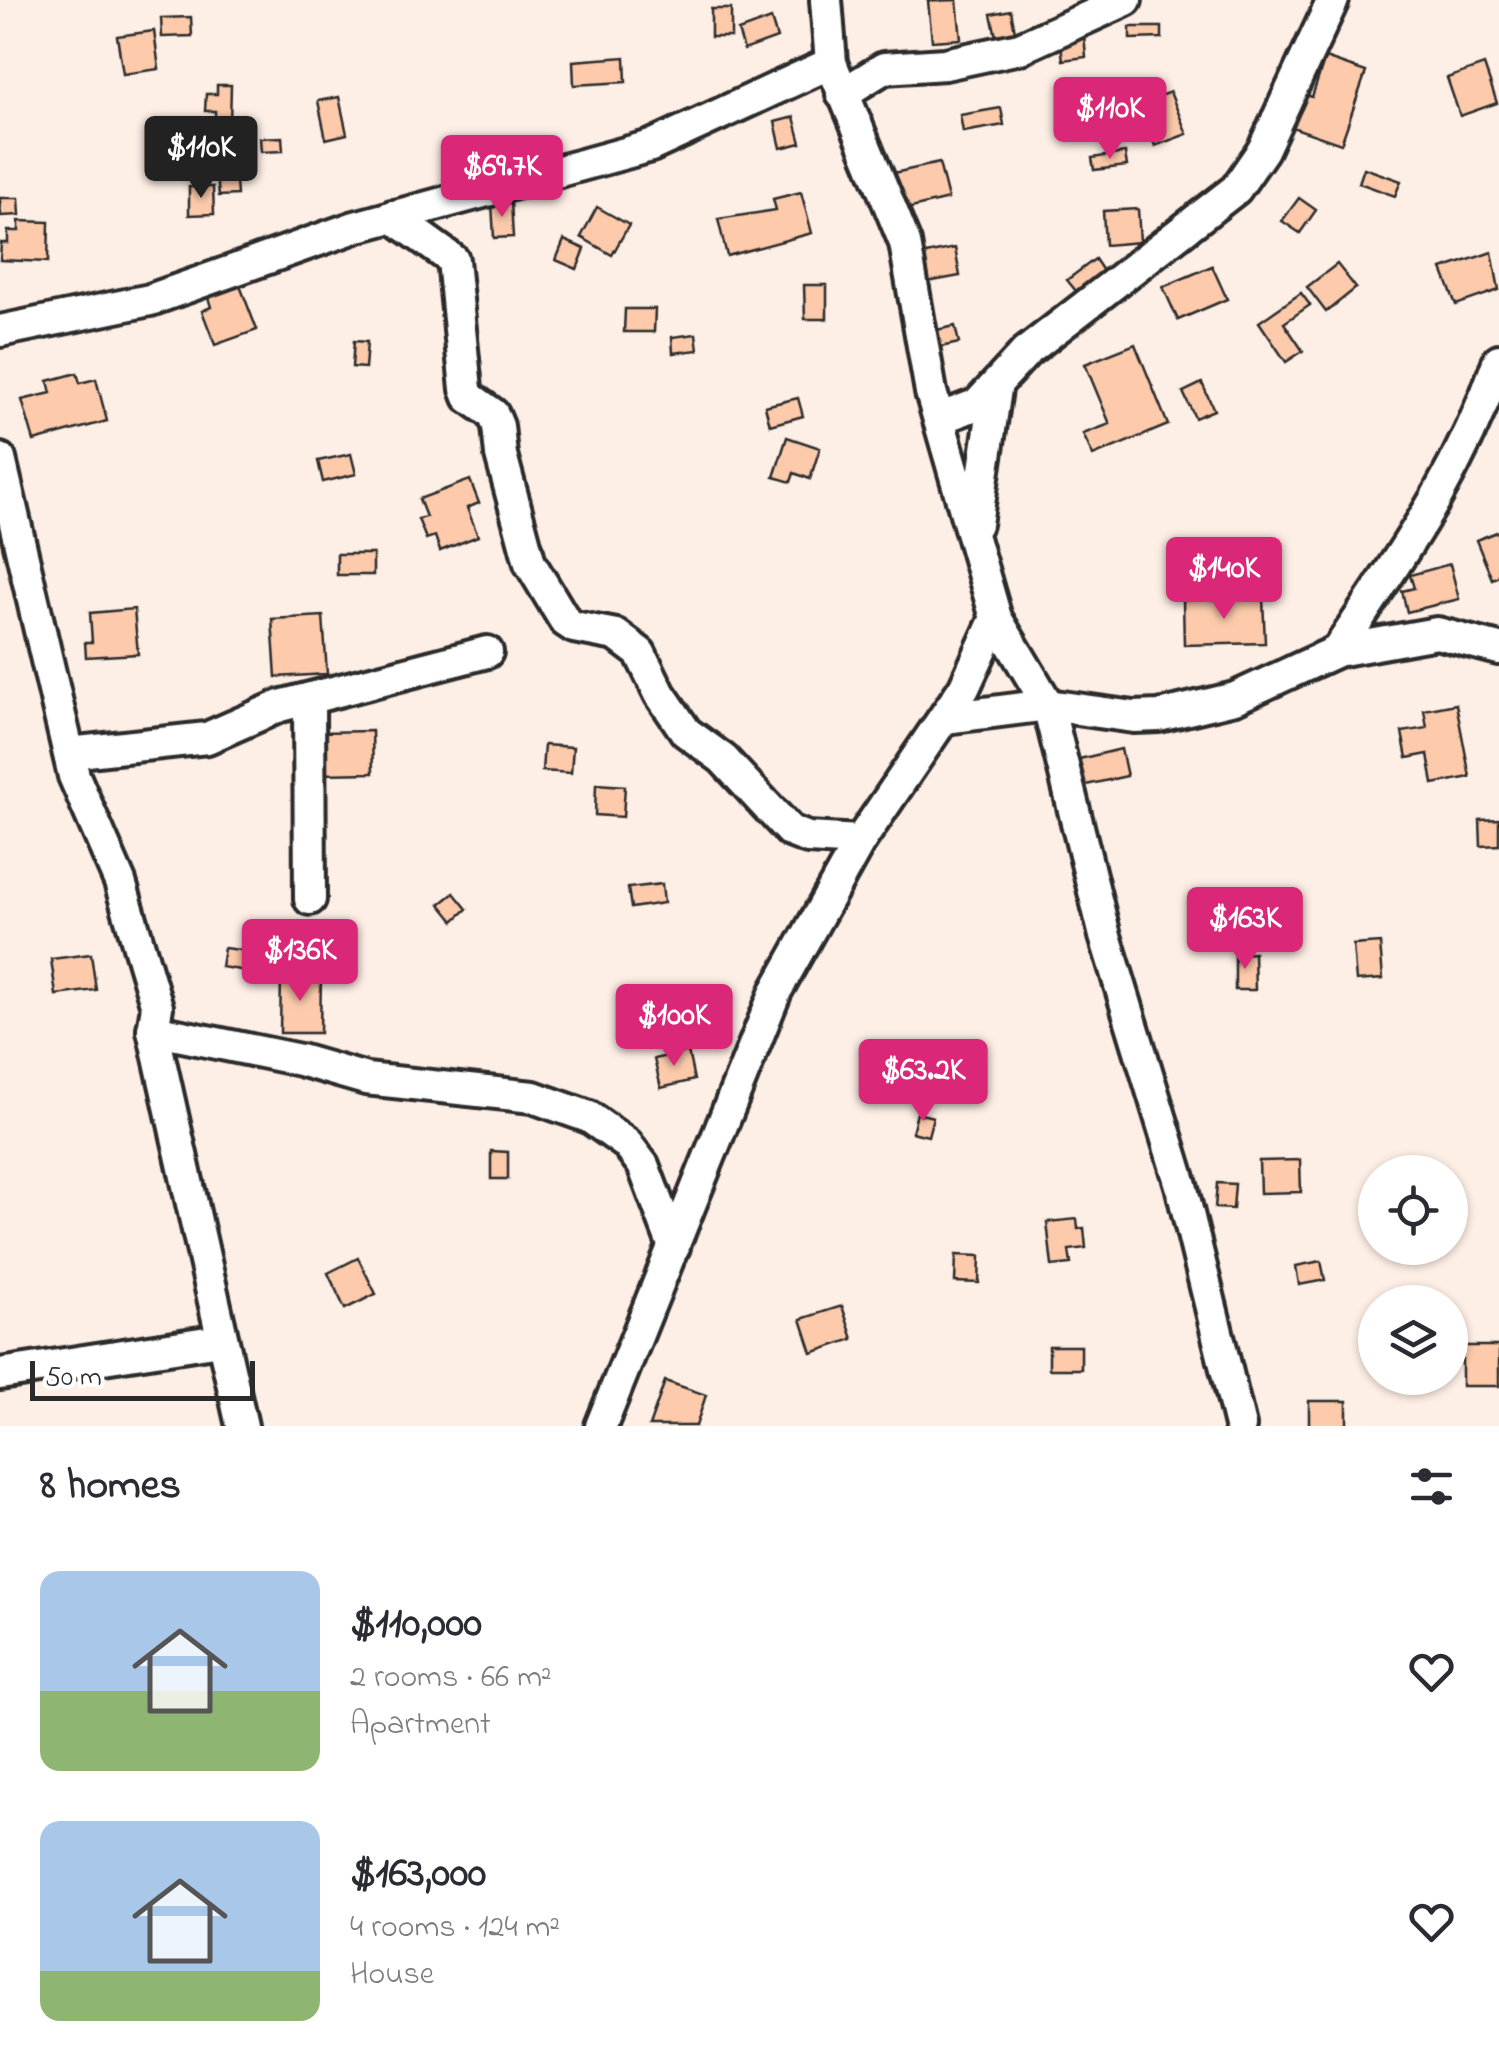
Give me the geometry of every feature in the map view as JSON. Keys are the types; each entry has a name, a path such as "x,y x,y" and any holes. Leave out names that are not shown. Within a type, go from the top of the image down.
{"street":[{"path":"826,0 831,64 905,243 930,392 941,418 996,618 1048,705 1105,936 1181,1184 1240,1426"},
{"path":"842,94 884,68 945,64 1020,48 1126,0"},
{"path":"941,418 966,411 996,388 1026,352 1236,189 1263,150 1333,0"},
{"path":"0,330 150,300 392,216 651,146 831,64"},
{"path":"392,216 453,260 466,388 469,396 493,414 498,426 501,455 530,563 552,605 574,628 616,636 640,653 686,732 723,759 790,831 808,838 860,841"},
{"path":"1337,651 1440,498 1459,463 1499,360"},
{"path":"974,544 996,388"},
{"path":"0,459 74,776 120,882 157,1007 154,1030 242,1426"},
{"path":"601,1426 776,991 860,841 945,718 973,670 996,618"},
{"path":"945,718 1048,705 1134,717 1200,710 1337,651 1436,633 1499,648"},
{"path":"70,753 207,738 309,699 487,652"},
{"path":"309,699 310,899"},
{"path":"154,1030 366,1078 533,1097 588,1117 627,1144 643,1165 674,1247"},
{"path":"0,1374 220,1340"}],"building":[{"path":"957,0 961,39 932,41 928,1"},
{"path":"711,9 731,9 731,37 711,37"},
{"path":"1011,10 1016,37 997,41 991,14"},
{"path":"191,17 192,36 162,37 161,18"},
{"path":"771,19 777,38 744,50 738,31"},
{"path":"1130,27 1162,27 1162,38 1130,39"},
{"path":"154,31 159,69 123,74 117,36"},
{"path":"1084,35 1086,57 1063,60 1060,38"},
{"path":"625,57 626,82 574,85 573,61"},
{"path":"1325,58 1366,72 1341,144 1289,126 1300,93 1312,97"},
{"path":"1484,65 1497,103 1460,116 1447,78"},
{"path":"217,85 231,85 230,124 215,124 215,111 205,111 206,94 217,94"},
{"path":"1170,92 1187,134 1155,146 1138,104"},
{"path":"339,97 347,134 326,139 318,101"},
{"path":"1001,108 1004,125 963,132 960,115"},
{"path":"794,117 801,143 781,148 775,122"},
{"path":"282,137 283,151 261,152 260,138"},
{"path":"1125,153 1127,166 1094,170 1092,158"},
{"path":"234,154 237,195 219,196 215,156"},
{"path":"939,163 948,199 903,210 894,173"},
{"path":"1364,168 1401,181 1395,196 1359,183"},
{"path":"189,187 213,187 214,214 189,215"},
{"path":"801,192 812,233 727,256 718,219 776,210 773,199"},
{"path":"0,198 19,198 20,215 1,216"},
{"path":"1299,198 1316,210 1300,233 1282,221"},
{"path":"511,202 513,237 494,238 492,203"},
{"path":"597,207 629,225 612,255 581,237"},
{"path":"1138,209 1140,242 1105,245 1103,211"},
{"path":"19,221 49,222 48,262 0,260 1,243 8,243 8,231 19,231"},
{"path":"564,240 585,249 577,269 556,260"},
{"path":"955,248 960,276 927,282 921,255"},
{"path":"1492,252 1499,290 1456,305 1442,269"},
{"path":"1095,259 1103,271 1076,291 1067,280"},
{"path":"1337,264 1356,288 1326,312 1307,287"},
{"path":"1212,266 1227,299 1178,320 1163,287"},
{"path":"239,283 257,330 215,345 202,311 211,307 207,294"},
{"path":"804,285 827,285 827,319 805,319"},
{"path":"1301,293 1310,305 1284,323 1303,351 1286,362 1259,322"},
{"path":"625,309 655,309 654,332 624,332"},
{"path":"955,326 959,343 936,348 932,331"},
{"path":"696,334 698,350 673,353 672,337"},
{"path":"354,341 367,342 365,368 352,367"},
{"path":"1135,344 1168,425 1093,456 1083,434 1110,424 1085,364"},
{"path":"77,373 80,383 96,379 107,421 34,441 22,400 51,393 48,381"},
{"path":"1202,383 1214,410 1195,418 1183,392"},
{"path":"798,398 803,416 770,425 765,406"},
{"path":"787,437 820,448 810,479 794,473 791,482 774,477"},
{"path":"351,454 356,474 323,482 318,461"},
{"path":"470,480 479,503 467,508 478,536 440,551 435,536 426,539 418,519 426,517 419,499"},
{"path":"1499,531 1499,576 1492,579 1476,540"},
{"path":"337,554 373,554 373,575 337,575"},
{"path":"1450,564 1459,599 1407,612 1402,591 1414,588 1410,575"},
{"path":"1263,598 1265,643 1184,645 1183,600"},
{"path":"134,609 138,654 86,657 85,642 92,642 90,613"},
{"path":"323,616 327,674 276,677 272,619"},
{"path":"1456,704 1470,777 1433,784 1428,754 1407,758 1402,732 1427,728 1424,710"},
{"path":"372,731 373,773 320,774 319,732"},
{"path":"544,745 573,747 571,773 542,771"},
{"path":"1121,749 1127,776 1077,787 1071,761"},
{"path":"596,784 625,786 623,817 595,815"},
{"path":"1499,819 1499,845 1481,846 1480,820"},
{"path":"662,884 664,903 631,908 628,888"},
{"path":"454,893 467,909 454,921 440,904"},
{"path":"1380,943 1383,979 1356,981 1353,945"},
{"path":"224,948 256,952 253,972 221,967"},
{"path":"1254,953 1255,990 1235,990 1235,954"},
{"path":"91,954 96,990 56,995 51,959"},
{"path":"281,975 321,976 320,1033 280,1033"},
{"path":"688,1051 694,1080 661,1088 654,1059"},
{"path":"917,1113 933,1117 928,1136 912,1132"},
{"path":"491,1151 508,1152 508,1179 491,1179"},
{"path":"1300,1160 1301,1192 1260,1193 1259,1161"},
{"path":"1217,1183 1235,1184 1233,1209 1215,1208"},
{"path":"1077,1219 1078,1229 1084,1228 1086,1248 1069,1250 1071,1264 1052,1266 1047,1222"},
{"path":"956,1255 980,1256 979,1283 955,1282"},
{"path":"358,1258 376,1294 345,1309 328,1273"},
{"path":"1321,1261 1325,1280 1299,1285 1296,1266"},
{"path":"842,1306 853,1339 812,1353 801,1319"},
{"path":"1049,1346 1081,1346 1081,1369 1049,1369"},
{"path":"1468,1346 1499,1346 1499,1386 1468,1386"},
{"path":"665,1381 706,1395 696,1426 649,1426"},
{"path":"1309,1401 1347,1401 1347,1426 1309,1426"}]}
